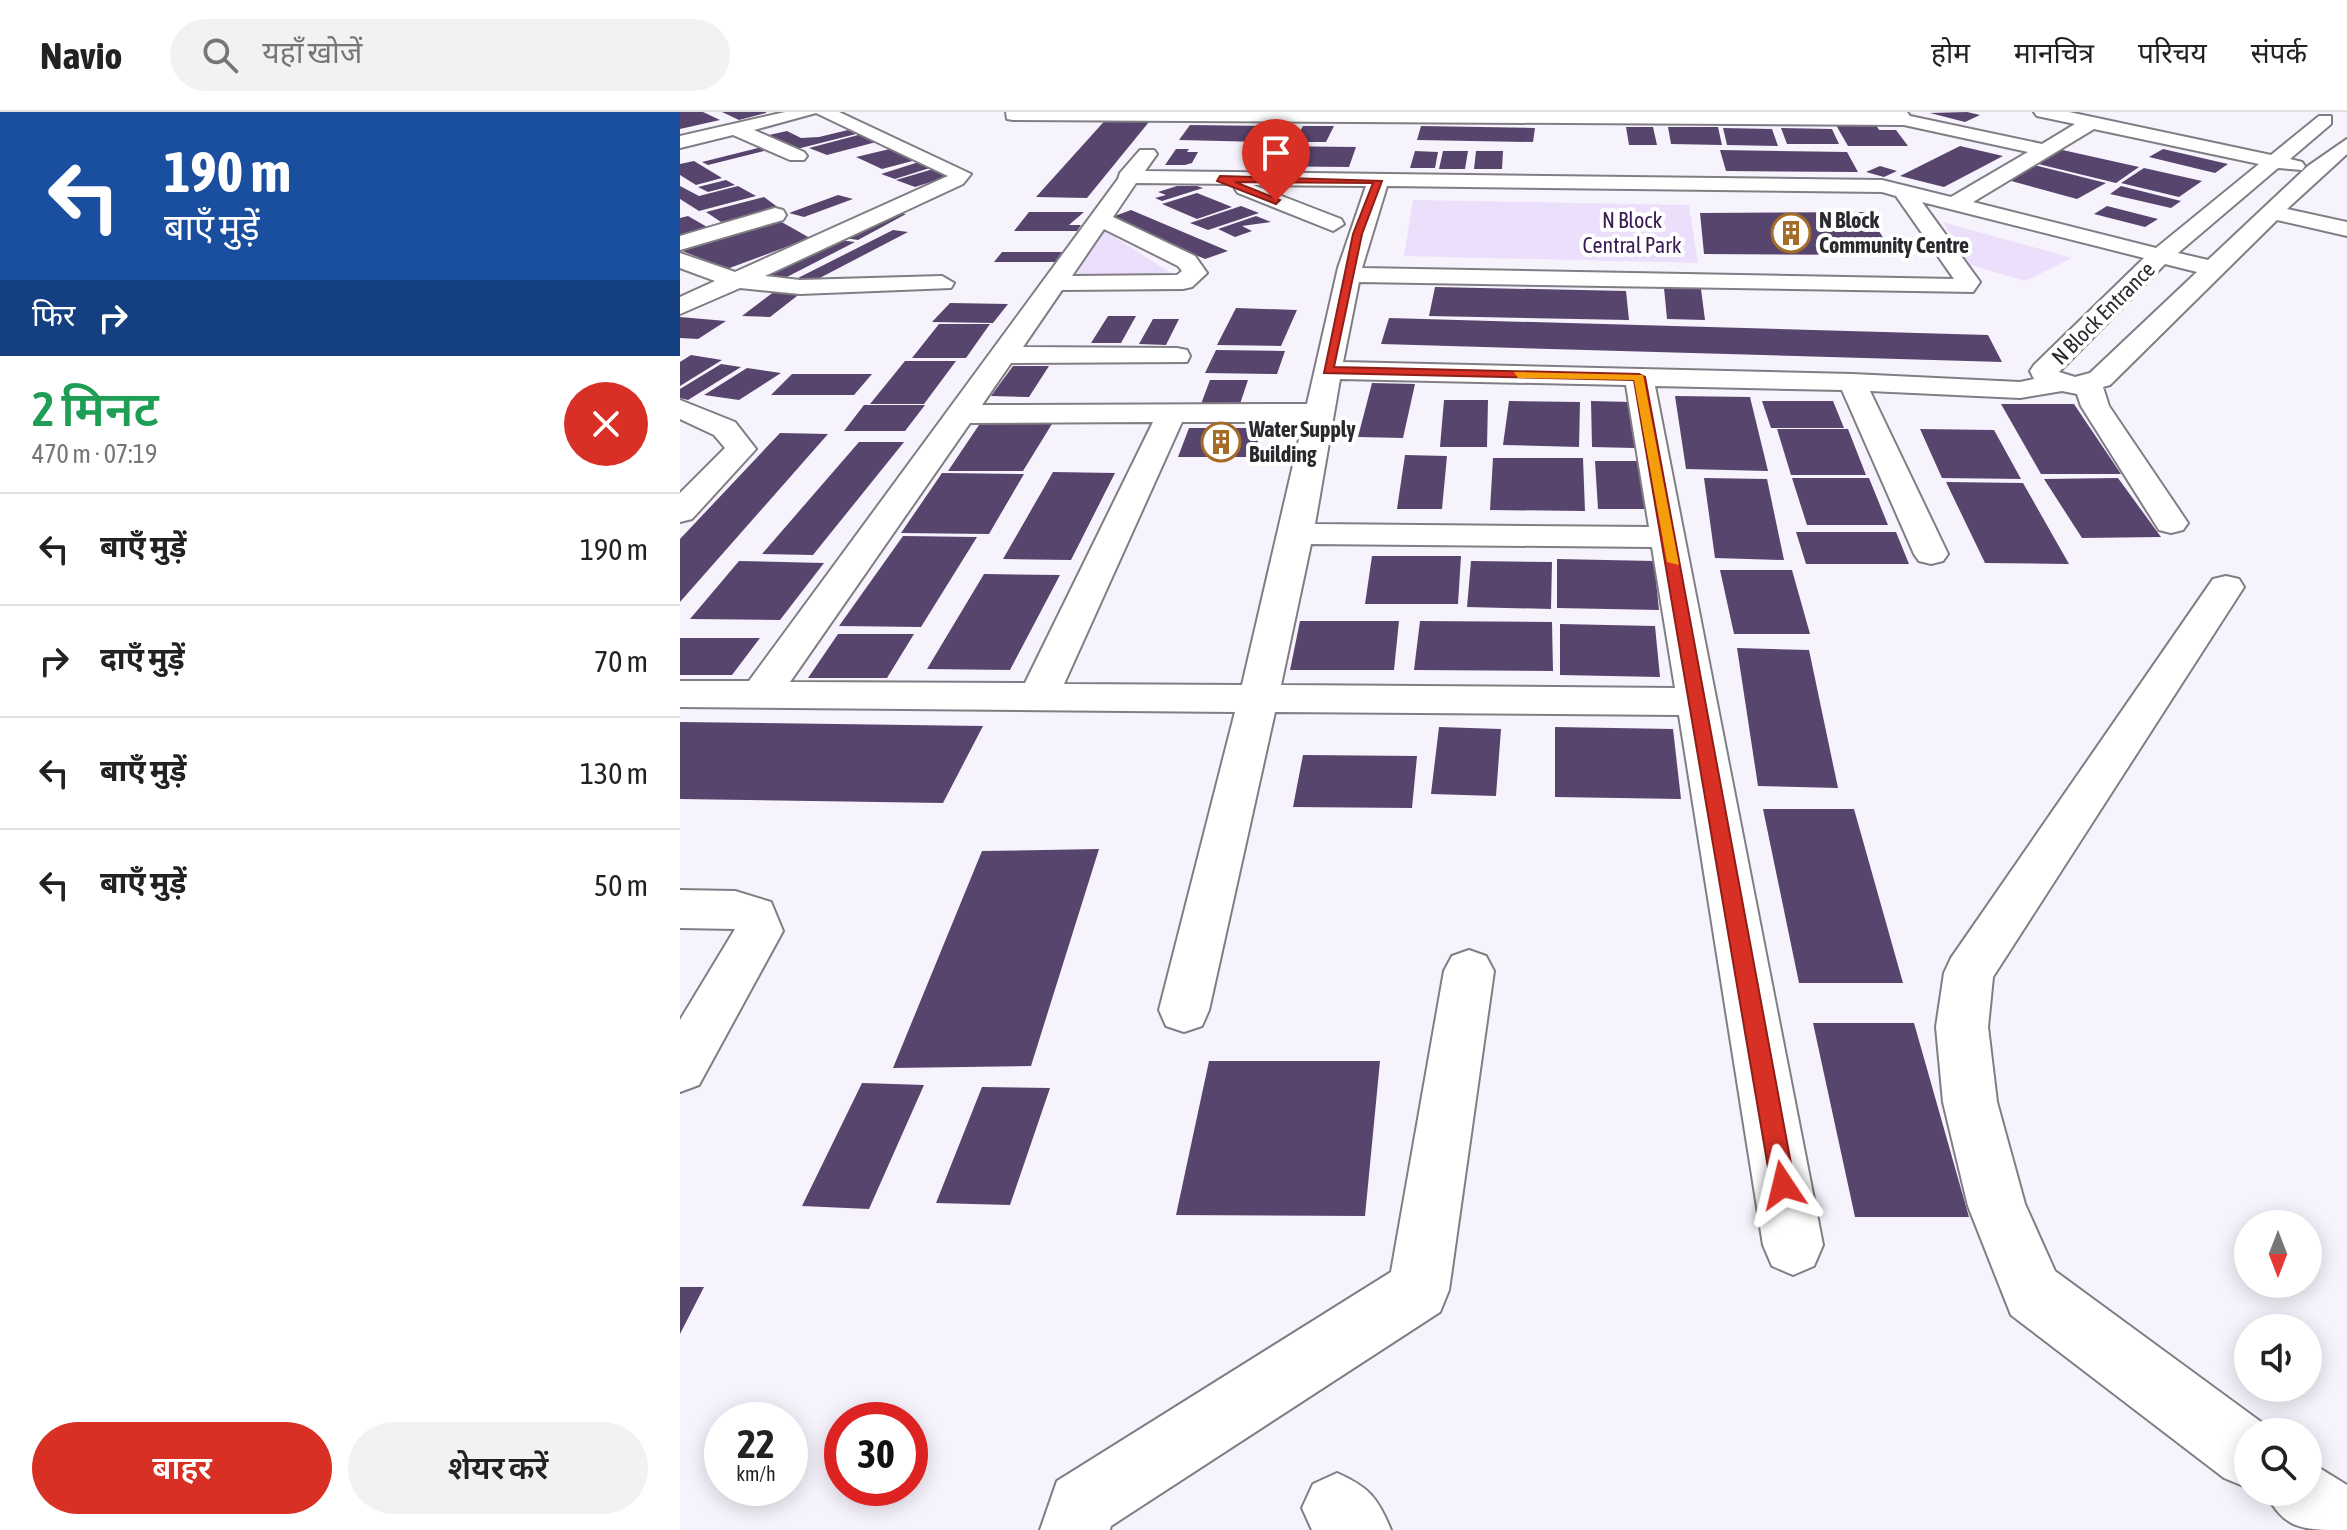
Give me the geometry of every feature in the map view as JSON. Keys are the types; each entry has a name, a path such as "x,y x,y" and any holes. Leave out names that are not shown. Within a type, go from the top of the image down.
{"street":[{"path":"680,142 808,112"},
{"path":"680,306 956,180 961,174 824,112"},
{"path":"2043,112 2347,177"},
{"path":"760,695 1056,283 1127,177 1180,114"},
{"path":"1013,115 1901,116 2045,150"},
{"path":"1578,115 1580,183"},
{"name":"N Block Entrance","path":"2325,119 2161,255 2044,371 2046,377 2074,384 2100,379 2315,170 2347,145"},
{"path":"1958,202 2092,122"},
{"path":"735,129 797,156"},
{"path":"1127,177 1901,188 2214,269"},
{"path":"1220,179 1333,224"},
{"path":"1184,1010 1296,534 1318,413 1358,234 1378,181"},
{"path":"1351,275 1964,287 1968,282 1901,188"},
{"path":"2272,212 2347,229"},
{"path":"680,243 775,215"},
{"path":"1056,283 1183,282 1195,273 1187,261 1099,218"},
{"path":"680,260 735,280 800,287 942,283"},
{"path":"1004,355 1177,356"},
{"path":"1328,370 1852,382 2020,390 2074,384 2095,406 2171,523"},
{"path":"1639,377 1793,1245"},
{"path":"1852,382 1931,554"},
{"path":"680,409 725,430 738,439 741,449 680,512"},
{"path":"1038,697 1172,413"},
{"path":"962,414 1318,413"},
{"path":"1296,534 1669,537"},
{"path":"2226,587 1969,973 1962,1027 1970,1102 1993,1191 2033,1293 2234,1444"},
{"path":"680,694 1698,702"},
{"path":"680,909 735,910 754,916 759,931 680,1068"},
{"path":"1075,1530 1081,1505 1418,1290 1469,971"},
{"path":"2318,1506 2347,1528"}],"green space":[{"name":"N Block Central Park","path":"1413,200 1689,205 1698,263 1404,256"},
{"path":"1943,222 2072,258 2025,281 1968,264"},
{"path":"1102,229 1177,277 1075,278"}],"building":[{"path":"680,112 703,112 720,120 680,129"},
{"path":"722,112 766,112 766,113 739,120"},
{"path":"1967,112 1980,115 1965,122 1930,113"},
{"path":"1109,116 1153,117 1087,198 1036,197"},
{"path":"1190,125 1272,126 1262,142 1179,140"},
{"path":"1836,125 1876,125 1879,130 1896,130 1908,146 1848,146"},
{"path":"1303,126 1334,126 1326,142 1294,142"},
{"path":"1421,126 1535,128 1533,142 1417,140"},
{"path":"1626,127 1653,127 1657,145 1629,145"},
{"path":"1668,127 1718,127 1722,145 1671,144"},
{"path":"1723,128 1772,129 1778,146 1727,145"},
{"path":"1781,128 1832,129 1839,144 1787,144"},
{"path":"848,130 856,134 797,149 769,135 787,131 801,138 819,137"},
{"path":"862,134 880,141 827,155 809,148"},
{"path":"766,146 772,149 708,165 702,162"},
{"path":"1264,146 1356,147 1349,167 1253,166"},
{"path":"1960,146 2003,156 1944,187 1900,176"},
{"path":"894,148 920,159 882,169 856,157"},
{"path":"1176,149 1198,152 1192,163 1165,165"},
{"path":"2058,149 2139,167 2116,183 2034,163"},
{"path":"2163,149 2228,164 2215,173 2149,157"},
{"path":"1720,150 1847,152 1858,172 1726,171"},
{"path":"1415,151 1438,152 1435,168 1410,168"},
{"path":"1443,151 1468,151 1465,169 1439,169"},
{"path":"1476,151 1503,151 1502,169 1474,169"},
{"path":"694,161 722,178 696,185 680,175 680,164"},
{"path":"922,161 936,166 895,179 881,174"},
{"path":"2034,165 2106,183 2077,199 2004,179"},
{"path":"1880,166 1897,171 1884,177 1866,172"},
{"path":"940,167 959,173 915,187 896,180"},
{"path":"2144,168 2202,181 2179,197 2121,183"},
{"path":"726,180 735,185 708,192 698,187"},
{"path":"680,186 699,196 738,186 756,196 699,211 680,199"},
{"path":"1177,186 1203,188 1162,201 1155,198 1166,195 1158,192"},
{"path":"2121,186 2181,201 2171,208 2110,194"},
{"path":"1197,193 1232,207 1197,219 1162,204"},
{"path":"838,195 853,199 804,217 789,213"},
{"path":"764,197 779,208 721,222 706,212"},
{"path":"1241,206 1259,213 1208,230 1190,223"},
{"path":"2107,206 2158,219 2145,227 2094,214"},
{"path":"1131,210 1228,251 1205,259 1109,218"},
{"path":"887,212 906,214 858,240 838,237"},
{"path":"1029,212 1084,212 1069,225 1081,225 1077,231 1014,231"},
{"name":"N Block Community Centre","path":"1867,212 1894,255 1704,254 1700,213"},
{"path":"688,216 709,228 680,236 680,218"},
{"path":"1256,216 1271,222 1242,226 1252,231 1235,237 1218,229"},
{"path":"778,220 810,238 727,269 680,250"},
{"path":"893,230 908,232 812,282 796,279"},
{"path":"839,240 855,242 783,279 767,276"},
{"path":"1002,252 1062,252 1055,262 994,262"},
{"path":"1435,287 1626,291 1629,320 1429,316"},
{"path":"779,288 806,289 770,317 742,316"},
{"path":"1664,288 1701,289 1705,320 1667,319"},
{"path":"950,303 1008,304 993,323 932,322"},
{"path":"1236,308 1297,310 1281,346 1217,345"},
{"path":"1108,316 1136,316 1121,343 1091,343"},
{"path":"680,317 726,321 698,339 680,338"},
{"path":"1389,318 1988,335 2002,362 1381,344"},
{"path":"1153,319 1179,319 1166,345 1139,344"},
{"path":"939,324 990,324 966,358 912,358"},
{"path":"1216,350 1285,351 1277,374 1205,373"},
{"path":"691,355 722,360 680,386 680,362"},
{"path":"905,361 956,361 924,404 870,404"},
{"path":"721,364 741,367 688,400 680,398 680,389"},
{"path":"1013,366 1049,366 1029,397 991,396"},
{"path":"747,368 781,373 739,400 704,395"},
{"path":"792,374 872,374 854,395 771,395"},
{"path":"1210,380 1248,380 1240,404 1201,404"},
{"path":"1372,383 1415,384 1403,438 1358,437"},
{"path":"1675,396 1750,397 1768,471 1686,469"},
{"path":"1444,400 1488,400 1487,447 1440,447"},
{"path":"1509,401 1580,402 1579,447 1503,445"},
{"path":"1591,401 1631,402 1635,448 1592,447"},
{"path":"1762,401 1833,401 1844,428 1771,428"},
{"path":"2001,404 2074,404 2121,474 2041,474"},
{"path":"864,405 925,405 905,431 844,431"},
{"path":"983,419 1055,419 1023,471 948,471"},
{"name":"Water Supply Building","path":"1189,428 1262,428 1253,457 1178,457"},
{"path":"1777,429 1848,429 1866,475 1791,475"},
{"path":"1920,429 1994,430 2021,479 1942,478"},
{"path":"780,433 828,434 680,602 680,539"},
{"path":"859,442 904,442 813,555 762,554"},
{"path":"1405,455 1447,456 1442,509 1397,509"},
{"path":"1493,458 1583,458 1585,511 1490,510"},
{"path":"1595,461 1642,461 1649,509 1598,509"},
{"path":"1053,472 1115,473 1071,560 1003,559"},
{"path":"942,473 1024,474 989,534 901,533"},
{"path":"1704,478 1767,479 1784,560 1715,558"},
{"path":"1792,478 1869,478 1888,525 1807,525"},
{"path":"2118,478 2161,537 2082,538 2044,479"},
{"path":"1946,482 2023,483 2069,564 1985,563"},
{"path":"1796,532 1896,532 1909,564 1806,564"},
{"path":"903,536 977,537 921,627 839,626"},
{"path":"1372,556 1461,556 1458,604 1365,604"},
{"path":"1557,559 1654,561 1659,610 1557,608"},
{"path":"739,561 824,563 780,620 690,619"},
{"path":"1471,561 1552,562 1551,609 1467,607"},
{"path":"1720,570 1792,570 1810,634 1734,634"},
{"path":"984,574 1060,575 1010,670 927,669"},
{"path":"1300,621 1399,621 1394,670 1290,670"},
{"path":"1420,621 1552,622 1553,671 1414,670"},
{"path":"1560,624 1655,626 1660,677 1560,675"},
{"path":"838,634 914,634 887,678 808,678"},
{"path":"680,638 760,638 732,675 680,675"},
{"path":"1737,648 1809,650 1838,788 1758,786"},
{"path":"680,722 983,726 943,803 680,799"},
{"path":"1439,727 1501,729 1496,796 1431,794"},
{"path":"1555,727 1673,729 1681,799 1555,797"},
{"path":"1303,755 1417,756 1412,808 1293,807"},
{"path":"1763,809 1854,809 1903,983 1799,983"},
{"path":"1099,849 1031,1066 893,1068 982,851"},
{"path":"1813,1023 1914,1023 1969,1217 1855,1217"},
{"path":"1209,1061 1380,1061 1365,1216 1176,1215"},
{"path":"862,1083 924,1085 869,1209 802,1206"},
{"path":"982,1087 1050,1088 1010,1205 936,1203"},
{"path":"680,1287 704,1287 680,1334"}],"slow traffic":[{"path":"1518,374 1639,377 1674,562"}],"place":[{"name":"N Block Community Centre","path":"1791,233"},
{"name":"Water Supply Building","path":"1221,442"}],"route":[{"path":"1276,201 1220,179 1378,181 1358,234 1328,370 1639,377 1783,1185"}]}
